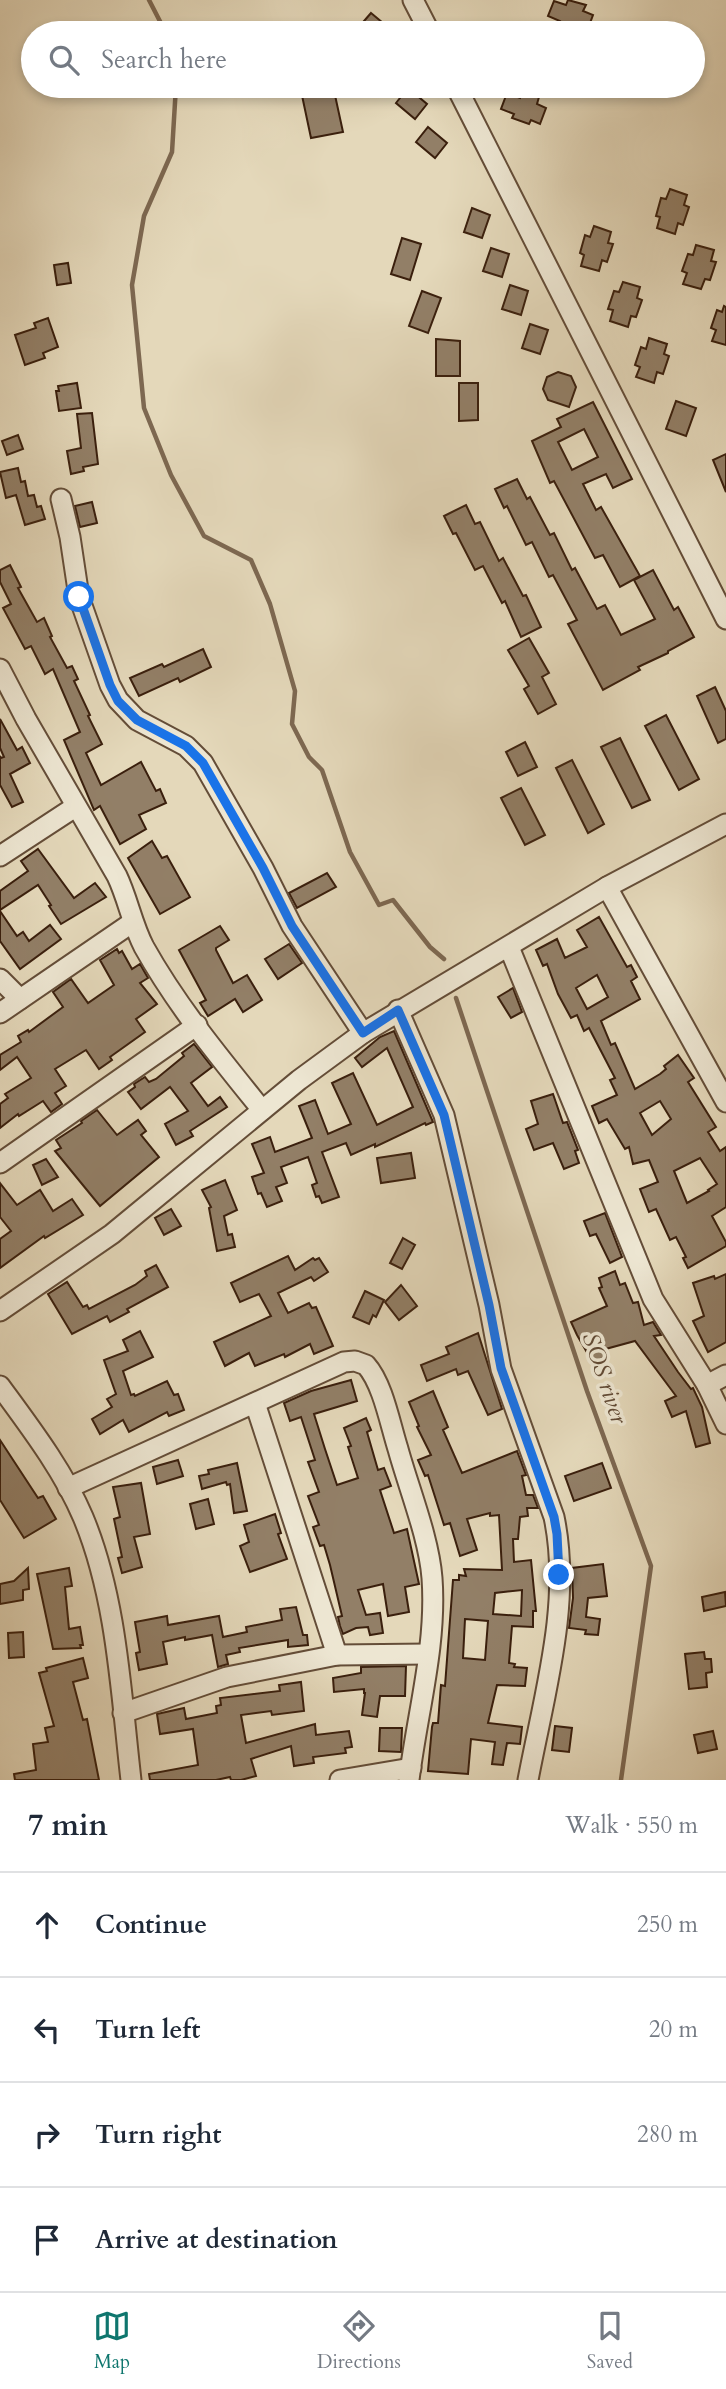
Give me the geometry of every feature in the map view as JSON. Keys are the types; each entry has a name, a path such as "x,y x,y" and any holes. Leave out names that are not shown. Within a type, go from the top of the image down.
{"street":[{"path":"413,0 424,21"},
{"path":"462,98 726,620"},
{"path":"61,499 79,597 118,701 137,720 186,746 203,763 263,868 292,926 363,1033"},
{"path":"0,669 75,807 117,876 128,898 133,922 143,944 174,997 262,1110"},
{"path":"0,856 75,807"},
{"path":"1,1307 112,1234 262,1110 363,1033 607,887 726,824"},
{"path":"607,887 726,1102"},
{"path":"0,1013 133,922"},
{"path":"509,947 653,1298 707,1385 726,1424"},
{"path":"0,979 20,999"},
{"path":"398,1010 444,1115 489,1305 501,1368 554,1517 557,1534 559,1598 555,1639 528,1780"},
{"path":"0,1163 197,1025"},
{"path":"68,1488 344,1362 366,1365 373,1373 429,1556 432,1613 410,1774 340,1780"},
{"path":"707,1385 726,1374"},
{"path":"0,1386 68,1488 93,1545 105,1587 131,1780"},
{"path":"255,1403 337,1655"},
{"path":"123,1713 227,1677 337,1655 428,1654"}],"building":[{"path":"568,0 586,5 583,11 593,15 591,21 560,21 548,16 554,1 566,5"},
{"path":"371,13 381,21 364,21"},
{"path":"303,98 336,98 343,132 311,138"},
{"path":"400,98 420,98 427,104 415,119 396,103"},
{"path":"505,98 539,98 537,104 546,108 540,124 531,120 529,124 512,118 514,114 501,109"},
{"path":"428,127 447,143 435,158 416,142"},
{"path":"670,189 687,195 684,205 689,207 683,225 678,223 675,234 657,228 660,217 656,216 661,198 666,199"},
{"path":"472,208 490,215 482,238 464,232"},
{"path":"594,226 611,232 608,243 613,244 607,262 602,260 599,271 581,266 584,255 580,253 585,235 590,237"},
{"path":"402,238 421,244 410,280 391,274"},
{"path":"696,245 714,250 711,261 716,262 710,280 705,279 701,289 683,284 687,273 682,271 688,254 693,255"},
{"path":"491,248 509,254 502,277 483,271"},
{"path":"68,263 71,283 57,285 54,265"},
{"path":"623,282 640,287 637,298 642,300 636,317 631,316 628,327 610,321 613,310 608,309 614,291 619,292"},
{"path":"510,285 528,291 521,315 502,309"},
{"path":"422,291 441,298 428,333 409,326"},
{"path":"724,306 726,345 712,341 716,330 711,328 717,310 722,312"},
{"path":"48,318 58,347 43,353 45,358 25,365 15,335 36,328 34,323"},
{"path":"530,324 548,330 540,354 522,348"},
{"path":"649,338 667,344 664,354 669,356 663,374 657,372 654,383 636,377 640,367 635,365 641,347 646,349"},
{"path":"436,339 460,341 460,376 436,376"},
{"path":"558,372 571,376 576,387 569,407 548,400 543,389 547,377"},
{"path":"77,383 81,408 59,411 56,391 59,391 58,386"},
{"path":"459,383 478,383 478,420 459,421"},
{"path":"676,401 696,408 686,436 666,429"},
{"path":"593,402 632,479 613,488 606,474 583,484 596,510 601,507 640,576 620,587 603,555 595,558 554,481 550,483 532,441 561,427 557,419","holes":["584,429 598,457 572,470 558,442"]},
{"path":"92,413 98,464 83,467 84,471 71,474 67,451 81,448 77,414"},
{"path":"18,435 23,449 7,455 2,441"},
{"path":"726,454 726,492 713,460"},
{"path":"18,468 21,482 25,481 28,496 34,495 37,507 41,506 45,519 25,525 16,495 6,498 0,472"},
{"path":"517,479 550,535 554,533 572,570 575,568 597,609 605,605 621,635 655,619 634,580 653,570 674,610 678,607 694,637 638,667 640,670 603,690 568,624 577,620 553,575 549,577 532,542 526,545 507,506 504,508 495,489"},
{"path":"92,502 97,523 80,527 75,506"},
{"path":"466,505 475,524 480,522 499,561 503,558 523,596 526,595 541,627 521,637 505,601 502,603 483,566 475,570 444,516"},
{"path":"10,565 21,587 18,588 37,622 44,618 52,636 50,637 67,668 72,666 78,679 74,681 102,744 86,753 101,785 141,762 156,791 160,789 166,803 139,815 146,829 120,844 100,806 94,810 64,740 80,732 53,669 45,674 31,646 25,649 3,608 11,604 0,582 0,570"},
{"path":"529,638 549,673 542,677 556,704 538,714 524,689 529,686 508,650"},
{"path":"203,649 211,667 180,682 178,678 139,696 130,678 162,664 164,667"},
{"path":"715,687 726,711 726,739 718,743 697,696"},
{"path":"666,715 699,779 679,790 645,726"},
{"path":"0,719 17,750 22,747 30,763 10,774 23,802 12,807 0,785 0,756 4,757 0,748"},
{"path":"620,738 650,800 632,808 601,747"},
{"path":"525,742 537,767 518,776 506,752"},
{"path":"572,760 604,824 588,833 556,768"},
{"path":"521,788 545,835 525,845 501,798"},
{"path":"152,841 162,858 167,856 190,897 160,914 128,858"},
{"path":"38,849 74,898 95,883 106,897 61,924 38,885 0,910 0,891 28,871 21,861"},
{"path":"327,873 336,887 297,908 289,893"},
{"path":"0,911 17,936 23,932 29,941 50,925 61,939 20,969 0,941"},
{"path":"599,917 627,967 631,965 637,977 631,981 640,999 601,1021 611,1045 615,1043 635,1089 660,1074 666,1069 664,1066 678,1055 694,1078 688,1082 716,1127 708,1132 720,1151 726,1147 726,1207 712,1216 726,1246 688,1268 683,1258 686,1257 676,1237 670,1240 656,1209 649,1212 640,1189 658,1182 649,1160 633,1164 629,1147 625,1149 607,1119 599,1123 592,1106 617,1095 610,1080 615,1078 589,1028 584,1031 577,1015 571,1018 558,994 547,964 543,966 536,950 557,939 565,958 587,947 577,930","holes":["597,975 608,997 587,1009 576,988","660,1101 671,1119 652,1135 640,1113","700,1158 717,1184 687,1203 674,1171"]},
{"path":"220,926 229,940 216,950 233,983 247,975 262,1000 243,1012 235,999 208,1016 200,1003 206,1000 179,950"},
{"path":"289,944 302,963 278,979 265,959"},
{"path":"117,949 119,953 122,951 132,969 140,964 148,978 140,983 157,1004 136,1019 145,1032 110,1057 112,1060 99,1069 86,1050 55,1069 66,1086 55,1093 62,1104 51,1112 43,1101 19,1116 18,1114 0,1128 0,1104 8,1098 5,1094 31,1078 17,1057 0,1070 0,1055 21,1042 18,1036 28,1030 29,1032 63,1007 53,992 71,979 88,1003 114,985 100,960"},
{"path":"513,988 522,1012 511,1018 498,997"},
{"path":"394,1031 433,1122 351,1155 346,1143 322,1152 339,1197 322,1203 319,1196 316,1197 312,1185 317,1183 308,1157 281,1167 287,1183 276,1187 282,1201 267,1207 261,1193 258,1194 252,1177 264,1173 252,1144 270,1137 275,1152 312,1138 299,1106 315,1100 328,1134 351,1124 332,1083 353,1073 377,1125 413,1107 387,1048 362,1067 355,1058 380,1037"},
{"path":"194,1044 212,1067 191,1083 208,1106 220,1097 227,1107 190,1131 193,1136 176,1145 165,1124 188,1111 170,1087 141,1109 128,1092 145,1077 149,1082 156,1079"},
{"path":"553,1094 563,1123 567,1122 578,1150 575,1151 579,1163 564,1169 553,1143 534,1150 526,1129 538,1124 531,1101"},
{"path":"97,1110 117,1135 138,1120 146,1131 141,1135 159,1157 100,1206 55,1151 61,1148 56,1140"},
{"path":"411,1153 415,1178 381,1183 377,1158"},
{"path":"46,1159 58,1177 42,1185 33,1165"},
{"path":"225,1180 237,1210 224,1216 228,1235 232,1234 235,1247 217,1251 209,1208 211,1207 202,1190"},
{"path":"0,1183 17,1205 40,1190 53,1211 72,1199 83,1215 45,1238 44,1236 0,1268 0,1239 11,1231 0,1217"},
{"path":"171,1209 181,1226 164,1235 155,1218"},
{"path":"605,1213 622,1257 610,1263 596,1234 590,1236 584,1221"},
{"path":"403,1238 415,1245 402,1269 390,1263"},
{"path":"288,1256 295,1270 313,1258 319,1258 328,1272 314,1281 311,1277 278,1293 288,1313 309,1303 312,1308 316,1307 333,1346 314,1354 310,1344 285,1357 284,1354 255,1366 249,1353 225,1366 214,1342 271,1316 259,1294 240,1302 231,1283"},
{"path":"156,1265 168,1287 127,1309 129,1312 110,1322 107,1316 72,1334 48,1294 67,1282 83,1307 87,1305 89,1309 135,1285 147,1276 145,1271"},
{"path":"615,1271 620,1285 625,1283 633,1303 638,1302 644,1325 653,1322 661,1335 654,1336 678,1372 691,1389 693,1388 702,1407 710,1443 696,1447 686,1411 672,1417 665,1401 676,1396 635,1341 602,1350 605,1357 593,1363 577,1335 571,1322 607,1306 599,1288 602,1287 599,1278"},
{"path":"726,1274 726,1342 708,1352 693,1321 704,1316 693,1283"},
{"path":"401,1285 417,1306 399,1320 385,1302"},
{"path":"365,1291 384,1300 376,1317 373,1315 369,1324 353,1317"},
{"path":"140,1331 153,1357 123,1371 131,1395 135,1396 167,1381 174,1395 178,1394 184,1410 169,1416 167,1412 129,1432 123,1420 100,1434 92,1419 112,1407 107,1399 116,1394 104,1360 128,1351 123,1340"},
{"path":"478,1333 502,1409 488,1415 468,1371 458,1375 456,1369 427,1381 421,1365 449,1354 446,1347"},
{"path":"351,1380 357,1401 314,1414 337,1485 358,1478 344,1428 366,1418 371,1430 367,1432 378,1470 384,1468 391,1486 380,1490 394,1533 407,1529 419,1584 405,1587 409,1612 388,1616 383,1584 358,1590 366,1615 380,1613 383,1633 370,1635 368,1627 356,1628 343,1634 340,1626 338,1617 342,1616 330,1565 324,1545 320,1546 313,1527 319,1525 308,1496 319,1492 308,1462 315,1460 301,1417 290,1421 284,1403 311,1391"},
{"path":"433,1391 448,1427 443,1430 462,1473 517,1451 526,1475 522,1476 526,1495 533,1495 538,1508 527,1508 528,1516 520,1517 518,1539 513,1539 514,1562 531,1560 536,1611 533,1611 533,1627 512,1626 509,1663 515,1664 514,1667 527,1668 525,1686 497,1685 488,1723 522,1727 520,1744 507,1743 503,1765 492,1764 495,1742 471,1739 468,1774 428,1771 432,1727 433,1723 438,1723 441,1685 445,1686 453,1580 459,1580 459,1575 466,1576 464,1569 502,1570 499,1515 490,1516 490,1513 467,1519 477,1550 460,1556 450,1523 444,1525 428,1475 425,1476 418,1460 431,1455 417,1427 419,1426 409,1402","holes":["522,1590 521,1616 493,1614 495,1593","465,1619 488,1621 485,1660 463,1658"]},
{"path":"0,1440 38,1498 43,1496 56,1519 24,1538 0,1500"},
{"path":"178,1460 183,1476 157,1484 153,1467"},
{"path":"237,1463 247,1511 234,1513 230,1484 227,1485 226,1482 202,1489 199,1476 209,1474 208,1470"},
{"path":"602,1463 611,1488 574,1501 565,1476"},
{"path":"141,1483 150,1534 134,1537 142,1567 122,1573 118,1558 122,1557 114,1519 120,1517 113,1487"},
{"path":"208,1499 214,1524 196,1529 190,1504"},
{"path":"275,1514 281,1533 278,1534 287,1559 250,1572 240,1546 249,1542 244,1525"},
{"path":"603,1564 607,1596 588,1598 586,1617 600,1619 598,1635 569,1628 573,1598 572,1568"},
{"path":"28,1568 29,1589 23,1590 23,1600 0,1604 0,1584 14,1581"},
{"path":"69,1568 72,1586 65,1587 69,1629 80,1627 83,1645 80,1645 81,1648 53,1649 37,1574"},
{"path":"725,1592 726,1606 704,1611 702,1597"},
{"path":"296,1607 308,1645 288,1647 288,1640 239,1648 240,1652 226,1655 228,1664 218,1667 212,1635 185,1640 185,1637 163,1642 167,1664 139,1670 136,1653 140,1652 135,1622 167,1616 168,1625 219,1616 223,1637 247,1632 246,1627 282,1620 280,1609"},
{"path":"23,1632 24,1657 9,1658 8,1633"},
{"path":"704,1652 705,1659 711,1659 712,1672 706,1673 707,1687 689,1689 685,1654"},
{"path":"83,1658 88,1678 73,1682 83,1720 87,1719 99,1780 15,1780 14,1774 36,1770 33,1744 48,1742 45,1728 54,1726 39,1673 47,1671 46,1668"},
{"path":"406,1666 405,1696 380,1696 377,1717 362,1715 364,1689 334,1692 333,1678 361,1673 361,1667"},
{"path":"301,1682 304,1711 241,1715 246,1743 315,1724 316,1735 349,1731 352,1747 345,1748 346,1753 313,1757 314,1763 294,1766 291,1746 251,1759 256,1776 241,1780 231,1780 230,1777 216,1780 150,1780 149,1774 198,1765 193,1729 160,1734 157,1714 184,1708 186,1719 217,1713 216,1706 221,1705 220,1698 280,1691 279,1685"},
{"path":"555,1726 572,1728 569,1752 552,1750"},
{"path":"380,1728 402,1728 401,1752 379,1751"},
{"path":"713,1731 717,1749 698,1753 694,1735"}],"waterway":[{"path":"149,0 160,21"},
{"path":"175,98 172,152 144,216 132,285 144,408 171,475 204,536 251,560 270,604 295,691 292,724 309,757 322,770 350,852 379,905 393,900 430,947 444,959"},
{"name":"SOS river","path":"456,998 587,1391 651,1566 621,1780"}],"route":[{"path":"79,597 118,701 137,720 186,746 203,763 263,868 292,926 363,1033 398,1010 431,1081 452,1143 501,1368 554,1517 559,1575"}]}
